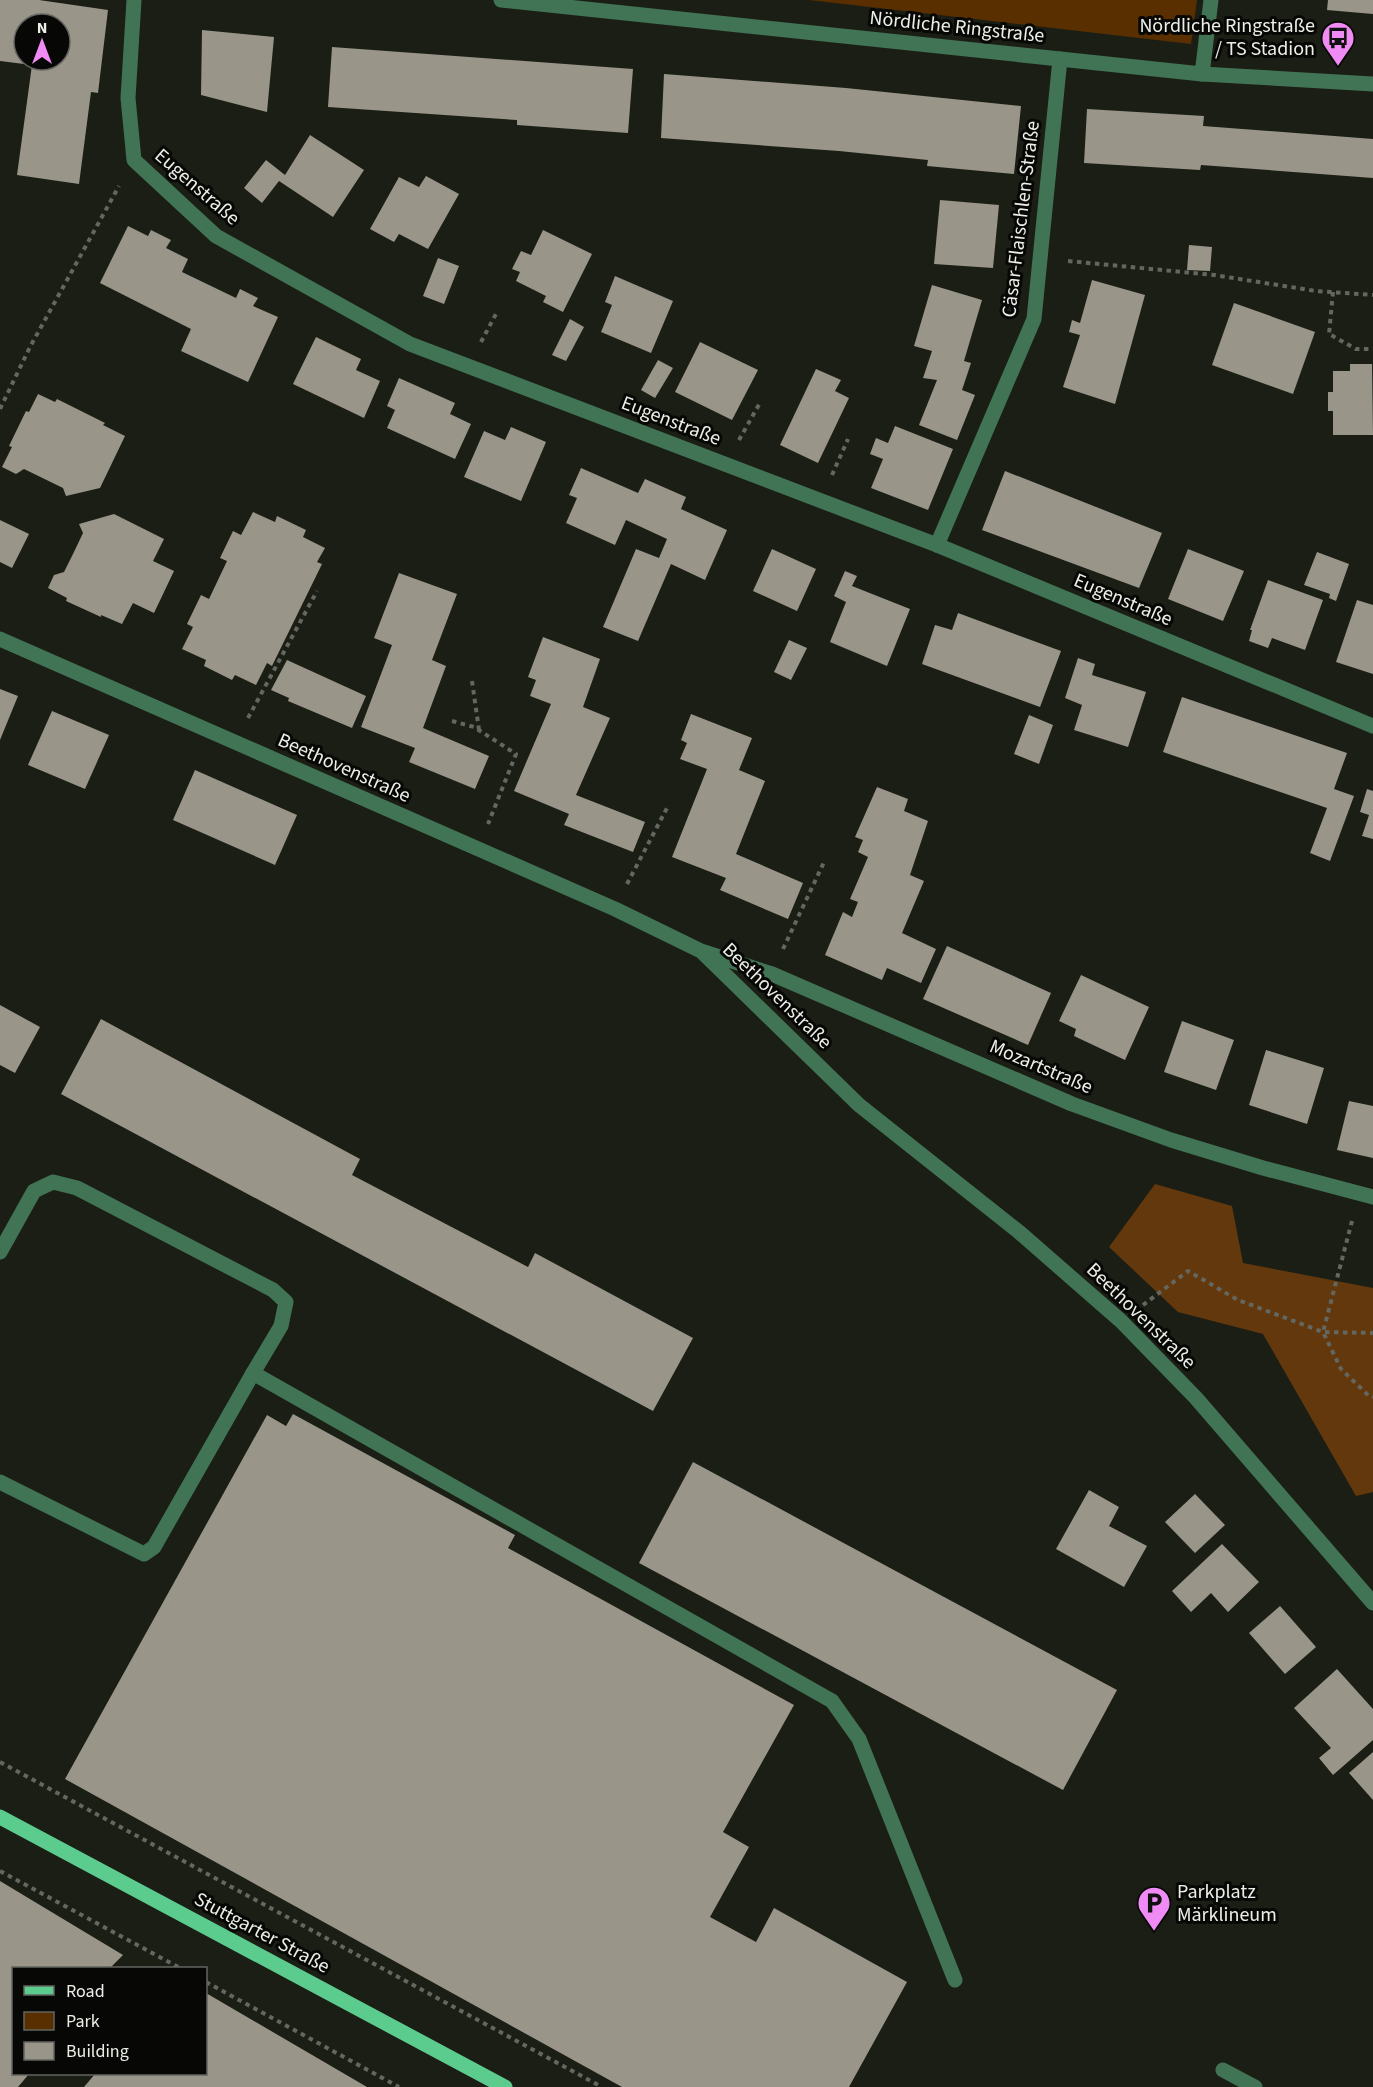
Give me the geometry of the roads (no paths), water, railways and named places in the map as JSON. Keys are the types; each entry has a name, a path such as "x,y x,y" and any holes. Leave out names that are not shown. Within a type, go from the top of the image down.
{"main road":[{"name":"Stuttgarter Straße","path":"0,1817 505,2087"}],"street":[{"name":"Eugenstraße","path":"134,0 129,98 134,160 216,236 410,344 937,545 1373,726"},
{"name":"Nördliche Ringstraße","path":"510,0 1202,74 1373,84"},
{"path":"1202,74 1211,0"},
{"name":"Cäsar-Flaischlen-Straße","path":"937,545 1034,319 1060,59"},
{"name":"Beethovenstraße","path":"0,639 615,909 701,951 859,1105 1019,1232 1121,1322 1196,1398 1373,1603"},
{"name":"Mozartstraße","path":"701,951 771,974 1072,1104 1171,1140 1263,1168 1366,1195"},
{"path":"0,1252 34,1191 53,1182 77,1188 273,1290 286,1302 281,1326 154,1547 144,1554 0,1482"},
{"path":"254,1373 832,1701 859,1739 954,1980"},
{"path":"1223,2070 1255,2087"}],"place":[{"name":"Nördliche Ringstraße / TS Stadion","path":"1338,67"},
{"name":"Parkplatz Märklineum","path":"1154,1932"}]}
